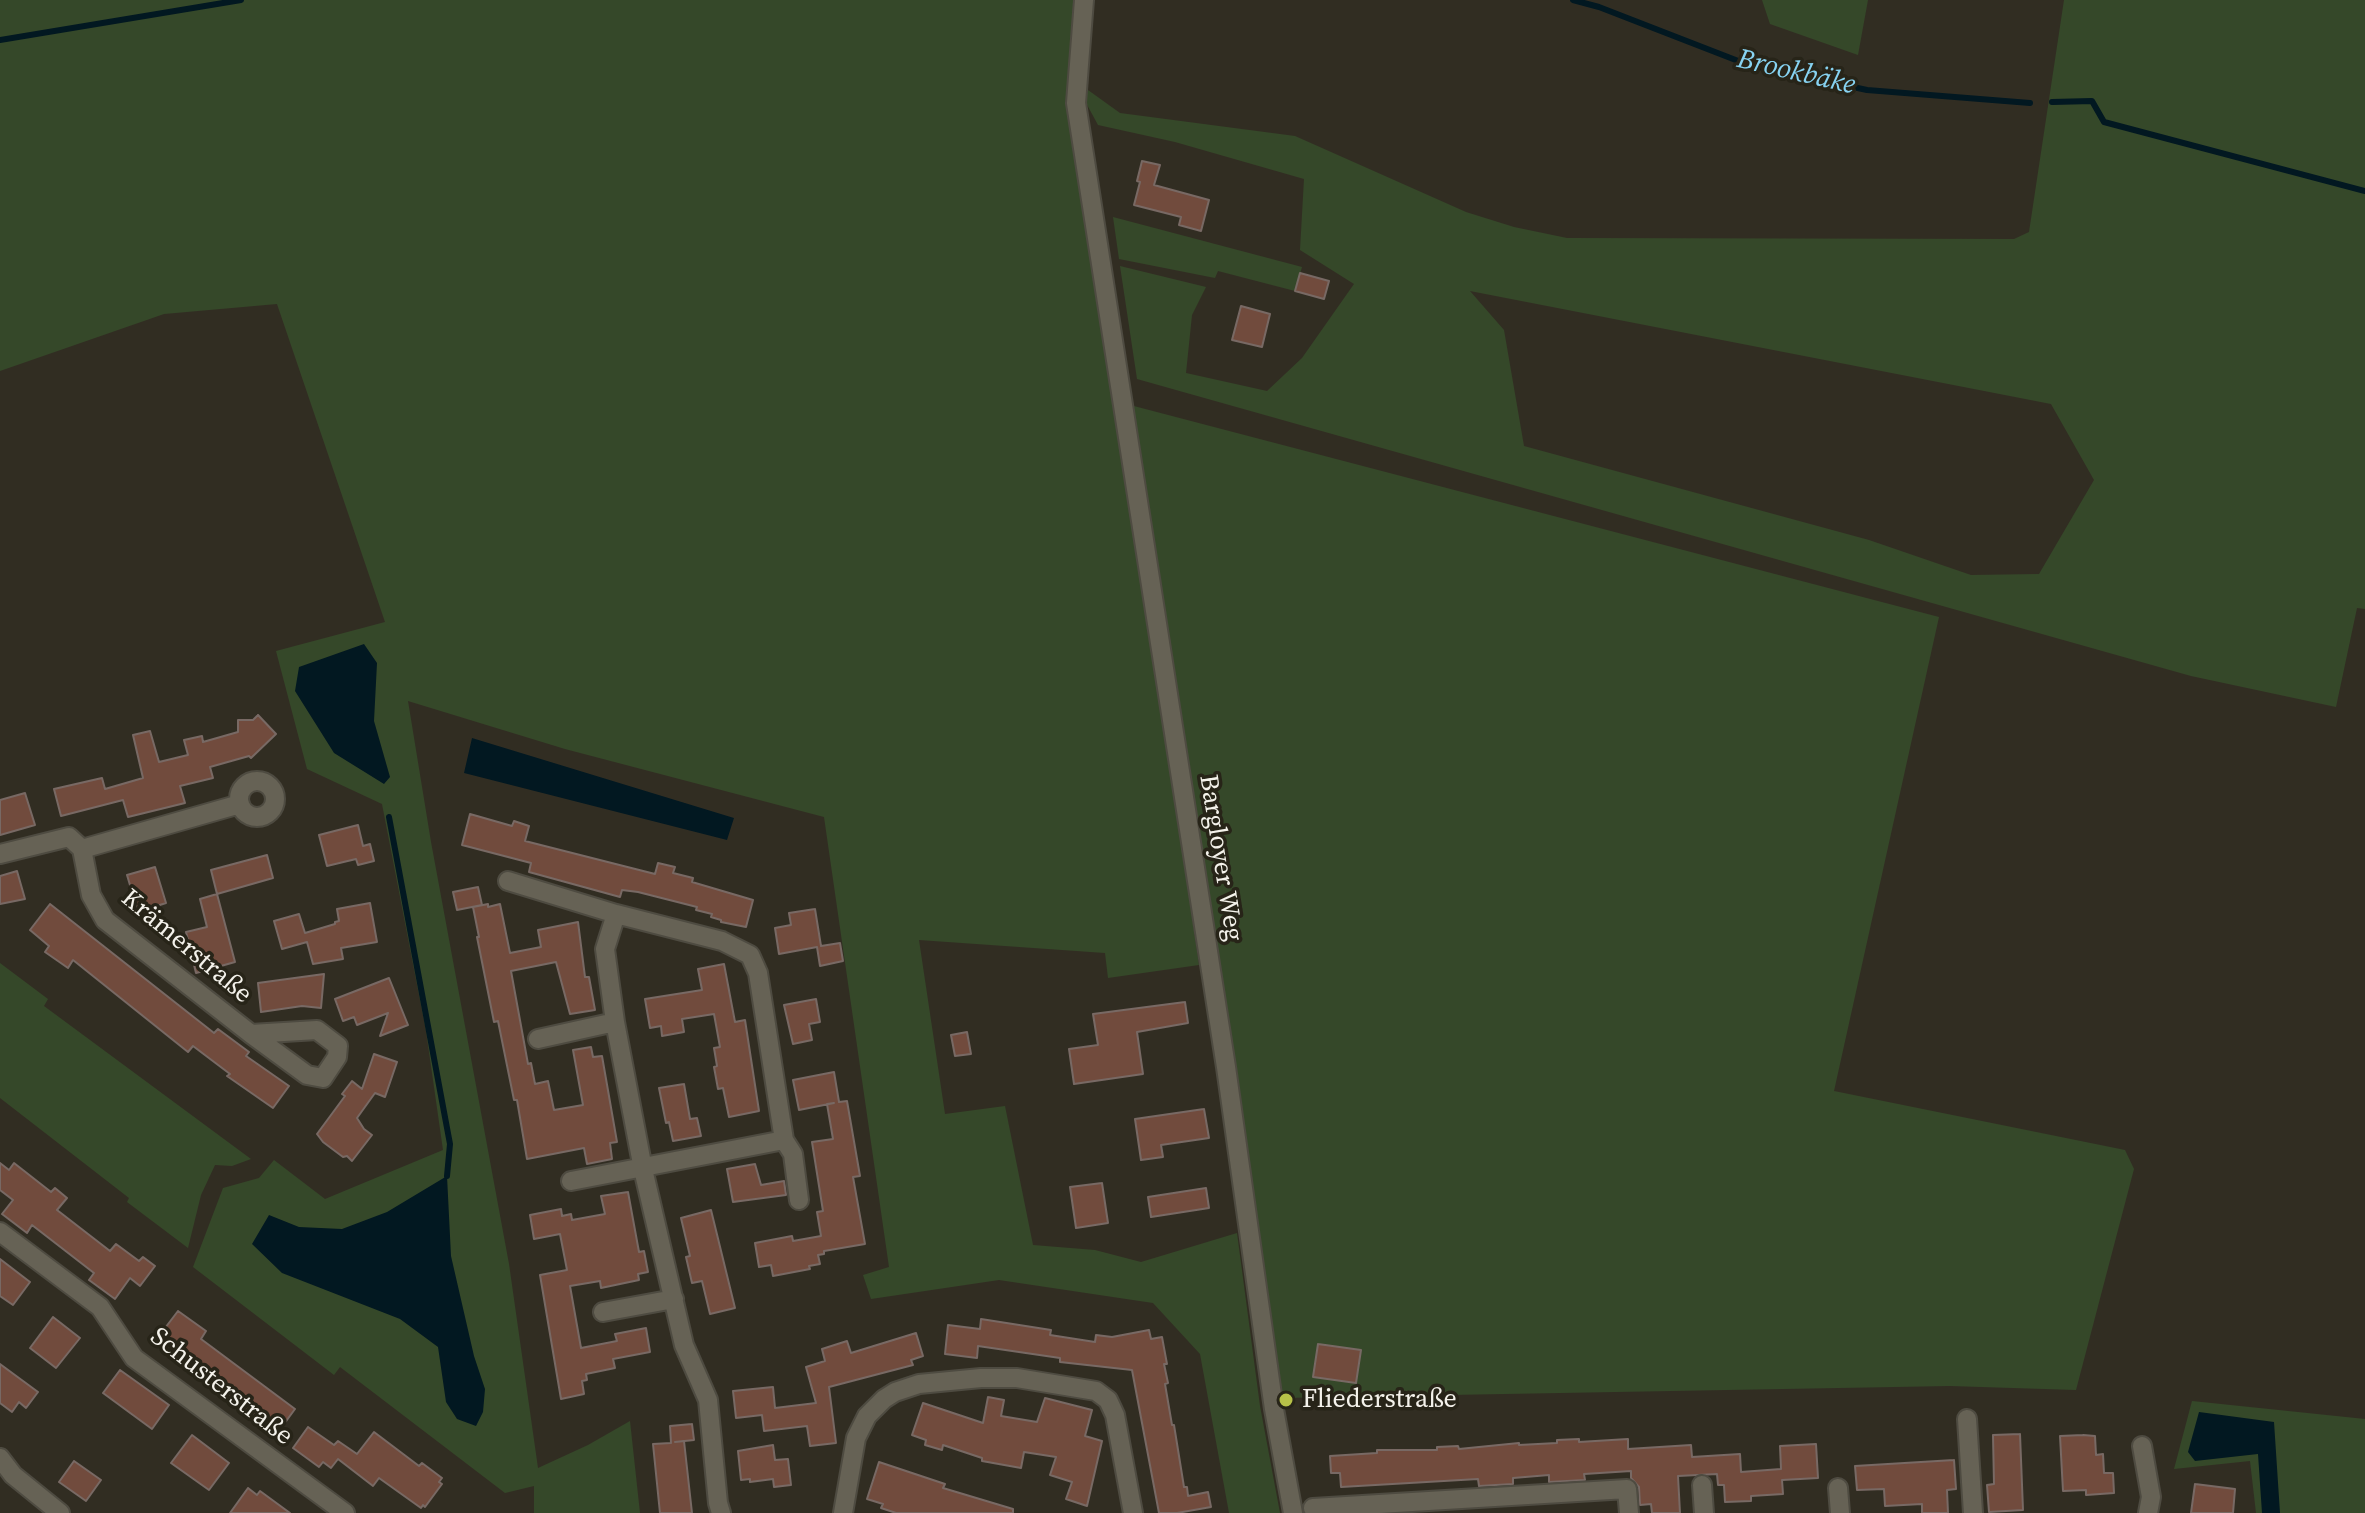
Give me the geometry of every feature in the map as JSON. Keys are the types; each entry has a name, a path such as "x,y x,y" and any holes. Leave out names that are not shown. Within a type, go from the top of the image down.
{"street":[{"name":"Bargloyer Weg","path":"1084,0 1076,103 1226,1067 1272,1399 1293,1513"},
{"path":"0,854 69,837 82,849 240,804"},
{"name":"Krämerstraße","path":"82,849 91,895 105,920 251,1034"},
{"path":"508,881 616,914 722,941 750,955 758,973 784,1140 793,1154 799,1200"},
{"path":"616,914 605,949 615,1022 643,1169 684,1345 708,1400 721,1513"},
{"path":"538,1039 615,1022"},
{"path":"571,1181 784,1140"},
{"name":"Schusterstraße","path":"0,1232 100,1307 134,1358 345,1513"},
{"path":"603,1312 674,1299"},
{"path":"843,1513 856,1438 867,1416 884,1399 919,1384 1017,1378 1096,1391 1108,1400 1115,1415 1133,1513"},
{"path":"1967,1419 1973,1513"},
{"path":"2142,1446 2151,1497 2148,1513"},
{"path":"0,1458 13,1475 60,1513"},
{"path":"1702,1485 1704,1513"},
{"path":"1838,1488 1840,1513"},
{"path":"1313,1508 1402,1508 1627,1489 1629,1513"}],"green space":[{"path":"0,0 1076,0 1070,60 1199,965 1108,978 1105,953 919,940 945,1114 1005,1106 1033,1245 1095,1250 1141,1262 1237,1233 1260,1406 1280,1513 1229,1513 1200,1354 1153,1303 999,1280 871,1299 863,1275 889,1267 824,817 565,749 408,701 509,1264 538,1468 630,1421 640,1513 534,1513 534,1486 505,1493 340,1367 334,1375 193,1267 223,1188 259,1178 274,1160 325,1199 443,1150 426,1031 382,804 307,769 276,651 385,622 277,304 164,314 0,371"},
{"path":"1762,0 1868,0 1858,55 1770,24"},
{"path":"2064,0 2365,0 2365,609 2357,608 2336,707 2191,676 1137,379 1120,266 1206,287 1192,315 1186,373 1267,391 1302,358 1354,284 1300,250 1304,179 1175,142 1098,125 1085,101 1088,90 1120,113 1295,136 1466,212 1514,227 1567,238 2014,239 2029,232","holes":["1470,291 2051,404 2094,480 2039,574 1971,575 1869,540 1524,446 1504,330"]},
{"path":"1113,217 1302,267 1295,291 1218,271 1215,278 1119,259"},
{"path":"1130,405 1939,617 1834,1091 2125,1150 2134,1169 2076,1390 1950,1386 1281,1398 1227,1009"},
{"path":"0,963 48,999 44,1006 251,1159 232,1166 215,1165 201,1195 188,1248 0,1098"},
{"path":"2192,1401 2365,1419 2365,1513 2256,1513 2250,1461 2174,1469"}],"water":[{"path":"364,644 377,663 374,721 390,777 384,784 334,753 295,691 299,667"},
{"path":"472,738 734,818 727,840 464,773"},
{"path":"447,1176 451,1256 474,1356 485,1389 483,1412 476,1426 457,1419 446,1402 438,1347 400,1319 282,1273 252,1244 269,1215 299,1227 342,1229 387,1212"},
{"path":"2199,1412 2274,1422 2280,1513 2262,1513 2258,1454 2195,1461 2188,1452"}],"building":[{"path":"1142,161 1160,165 1154,185 1209,200 1201,231 1179,225 1181,217 1134,205"},
{"path":"1300,273 1329,281 1324,299 1295,291"},
{"path":"1241,306 1270,314 1262,347 1232,340"},
{"path":"258,715 276,734 251,758 210,767 213,778 180,786 185,803 128,817 123,800 61,816 54,789 102,778 105,789 143,778 133,735 150,731 159,762 188,755 184,740 202,736 203,742 238,732 238,720 253,720"},
{"path":"25,793 35,825 0,835 0,800"},
{"path":"470,814 512,826 514,821 529,826 525,841 655,874 658,863 675,867 673,873 693,878 692,882 753,900 746,927 721,922 711,917 712,914 696,910 697,907 638,892 622,890 620,897 529,872 531,863 462,845"},
{"path":"358,825 363,846 370,844 374,861 358,865 356,859 327,866 319,835"},
{"path":"267,855 273,878 217,894 211,870"},
{"path":"155,867 166,903 138,912 127,875"},
{"path":"17,871 25,899 0,904 0,876"},
{"path":"478,887 482,905 457,910 453,892"},
{"path":"217,894 235,962 196,973 186,932 207,927 200,899"},
{"path":"370,903 377,942 341,948 343,959 313,964 307,942 282,949 274,921 299,914 305,933 339,921 337,909"},
{"path":"50,904 214,1033 218,1029 249,1052 246,1056 289,1086 273,1108 227,1076 230,1074 193,1046 188,1052 73,960 68,968 45,952 49,946 30,930"},
{"path":"488,904 488,907 500,904 510,953 541,947 538,930 578,922 585,977 589,977 595,1010 570,1014 556,962 511,971 528,1064 531,1063 535,1084 548,1081 554,1110 583,1105 573,1050 591,1047 593,1057 602,1056 617,1142 610,1143 612,1159 587,1164 584,1148 527,1159 517,1100 514,1100 498,1021 494,1022 477,937 473,907"},
{"path":"815,909 821,946 840,943 843,961 820,966 817,947 779,954 775,928 791,925 789,913"},
{"path":"724,964 735,1022 745,1020 759,1111 729,1117 723,1088 718,1089 714,1067 717,1066 714,1048 720,1047 714,1014 682,1019 684,1032 662,1036 661,1026 650,1028 645,999 702,990 698,969"},
{"path":"324,974 321,1008 302,1006 261,1012 258,983"},
{"path":"389,978 408,1025 380,1036 388,1013 357,1025 354,1017 343,1021 335,999"},
{"path":"816,999 820,1022 809,1024 812,1040 793,1044 784,1005"},
{"path":"1185,1002 1188,1023 1137,1032 1143,1074 1074,1084 1069,1049 1098,1045 1093,1014"},
{"path":"967,1032 971,1054 955,1056 951,1035"},
{"path":"374,1054 397,1062 385,1097 375,1093 357,1118 372,1135 352,1161 323,1142 317,1134 345,1096 342,1094 352,1081 362,1089"},
{"path":"834,1072 839,1102 847,1101 860,1176 853,1177 865,1244 824,1251 824,1254 818,1255 820,1264 809,1266 810,1269 773,1276 771,1265 759,1267 755,1243 792,1236 793,1241 821,1236 817,1212 823,1211 812,1142 833,1139 827,1104 799,1110 793,1080"},
{"path":"684,1084 690,1119 697,1118 701,1136 673,1141 659,1088"},
{"path":"1204,1109 1209,1138 1161,1145 1163,1157 1141,1160 1135,1119"},
{"path":"0,1163 9,1170 14,1163 51,1192 55,1188 67,1198 57,1210 110,1251 116,1244 139,1261 143,1257 155,1266 140,1286 130,1278 115,1299 89,1280 94,1273 32,1225 27,1233 2,1214 13,1200 0,1190"},
{"path":"755,1164 761,1185 784,1181 786,1195 733,1202 727,1169"},
{"path":"1102,1183 1108,1223 1076,1228 1070,1187"},
{"path":"1206,1188 1209,1208 1151,1217 1148,1197"},
{"path":"628,1192 639,1252 644,1251 648,1272 638,1274 639,1280 601,1288 600,1281 570,1286 581,1348 617,1341 615,1334 646,1328 650,1352 613,1359 615,1368 586,1374 587,1380 582,1381 584,1394 561,1399 540,1275 567,1270 560,1234 534,1239 530,1215 561,1209 562,1216 571,1214 572,1220 605,1214 601,1196"},
{"path":"711,1210 735,1308 710,1314 702,1281 692,1283 686,1257 690,1256 681,1218"},
{"path":"0,1259 30,1282 13,1305 0,1296"},
{"path":"178,1311 206,1331 201,1339 295,1409 284,1424 276,1419 270,1427 194,1369 198,1364 159,1336"},
{"path":"53,1317 80,1338 56,1368 30,1348"},
{"path":"981,1319 1051,1330 1050,1335 1095,1342 1096,1335 1112,1337 1149,1330 1151,1339 1162,1337 1167,1364 1164,1364 1168,1383 1165,1384 1184,1487 1187,1487 1188,1496 1208,1492 1211,1507 1159,1513 1132,1370 1060,1362 1060,1358 978,1346 977,1358 945,1354 948,1325 980,1329"},
{"path":"916,1333 923,1356 911,1360 913,1365 829,1387 836,1443 810,1446 807,1426 764,1431 762,1415 736,1418 733,1391 773,1387 775,1408 816,1403 806,1367 825,1361 822,1349 847,1341 851,1353"},
{"path":"1318,1344 1361,1350 1356,1383 1313,1377"},
{"path":"0,1364 38,1392 26,1408 19,1402 12,1412 0,1403"},
{"path":"120,1370 169,1405 152,1429 103,1393"},
{"path":"988,1397 1004,1400 1001,1416 1037,1422 1045,1398 1092,1410 1085,1436 1102,1441 1087,1506 1066,1499 1072,1482 1050,1475 1056,1457 1024,1452 1021,1468 982,1461 982,1458 943,1445 942,1450 925,1445 926,1440 912,1435 923,1403 983,1423"},
{"path":"692,1424 694,1440 684,1441 692,1513 660,1513 653,1444 671,1443 670,1426"},
{"path":"308,1427 334,1445 338,1441 357,1454 374,1432 419,1466 422,1463 442,1478 439,1482 442,1484 421,1508 379,1478 373,1486 338,1459 331,1468 323,1462 319,1467 293,1448"},
{"path":"2020,1434 2023,1510 1989,1512 1987,1485 1994,1484 1993,1435"},
{"path":"192,1435 229,1463 209,1490 171,1463"},
{"path":"2060,1436 2095,1436 2096,1455 2103,1454 2104,1473 2113,1473 2114,1493 2086,1495 2086,1490 2063,1491"},
{"path":"1579,1439 1579,1442 1628,1439 1628,1449 1691,1445 1692,1457 1740,1454 1741,1472 1781,1469 1780,1446 1816,1444 1818,1478 1782,1480 1783,1494 1751,1496 1751,1501 1725,1502 1724,1485 1718,1485 1717,1474 1678,1476 1680,1513 1652,1513 1651,1504 1640,1505 1639,1487 1631,1478 1631,1471 1584,1474 1585,1480 1549,1482 1549,1475 1513,1478 1513,1484 1479,1486 1478,1479 1341,1487 1340,1473 1331,1473 1330,1456 1377,1453 1377,1450 1437,1450 1437,1447 1458,1446 1459,1449"},
{"path":"773,1445 775,1460 788,1459 791,1485 774,1487 773,1479 741,1480 738,1451"},
{"path":"1954,1460 1956,1489 1947,1490 1948,1513 1922,1513 1922,1504 1885,1506 1884,1489 1857,1490 1855,1466"},
{"path":"74,1461 101,1480 86,1501 59,1482"},
{"path":"879,1462 945,1484 943,1488 1013,1509 1013,1513 896,1513 881,1508 883,1504 867,1499"},
{"path":"2195,1484 2235,1489 2233,1513 2191,1513"},
{"path":"248,1488 257,1495 260,1491 290,1513 230,1513"}],"waterway":[{"name":"Brookbäke","path":"0,40 241,0"},
{"name":"Brookbäke","path":"1573,0 1599,7 1746,64 1867,90 2030,103"},
{"name":"Brookbäke","path":"2052,102 2092,101 2104,122 2365,191"},
{"path":"389,817 450,1144 447,1176"}],"place":[{"name":"Fliederstraße","path":"1286,1400"}]}
